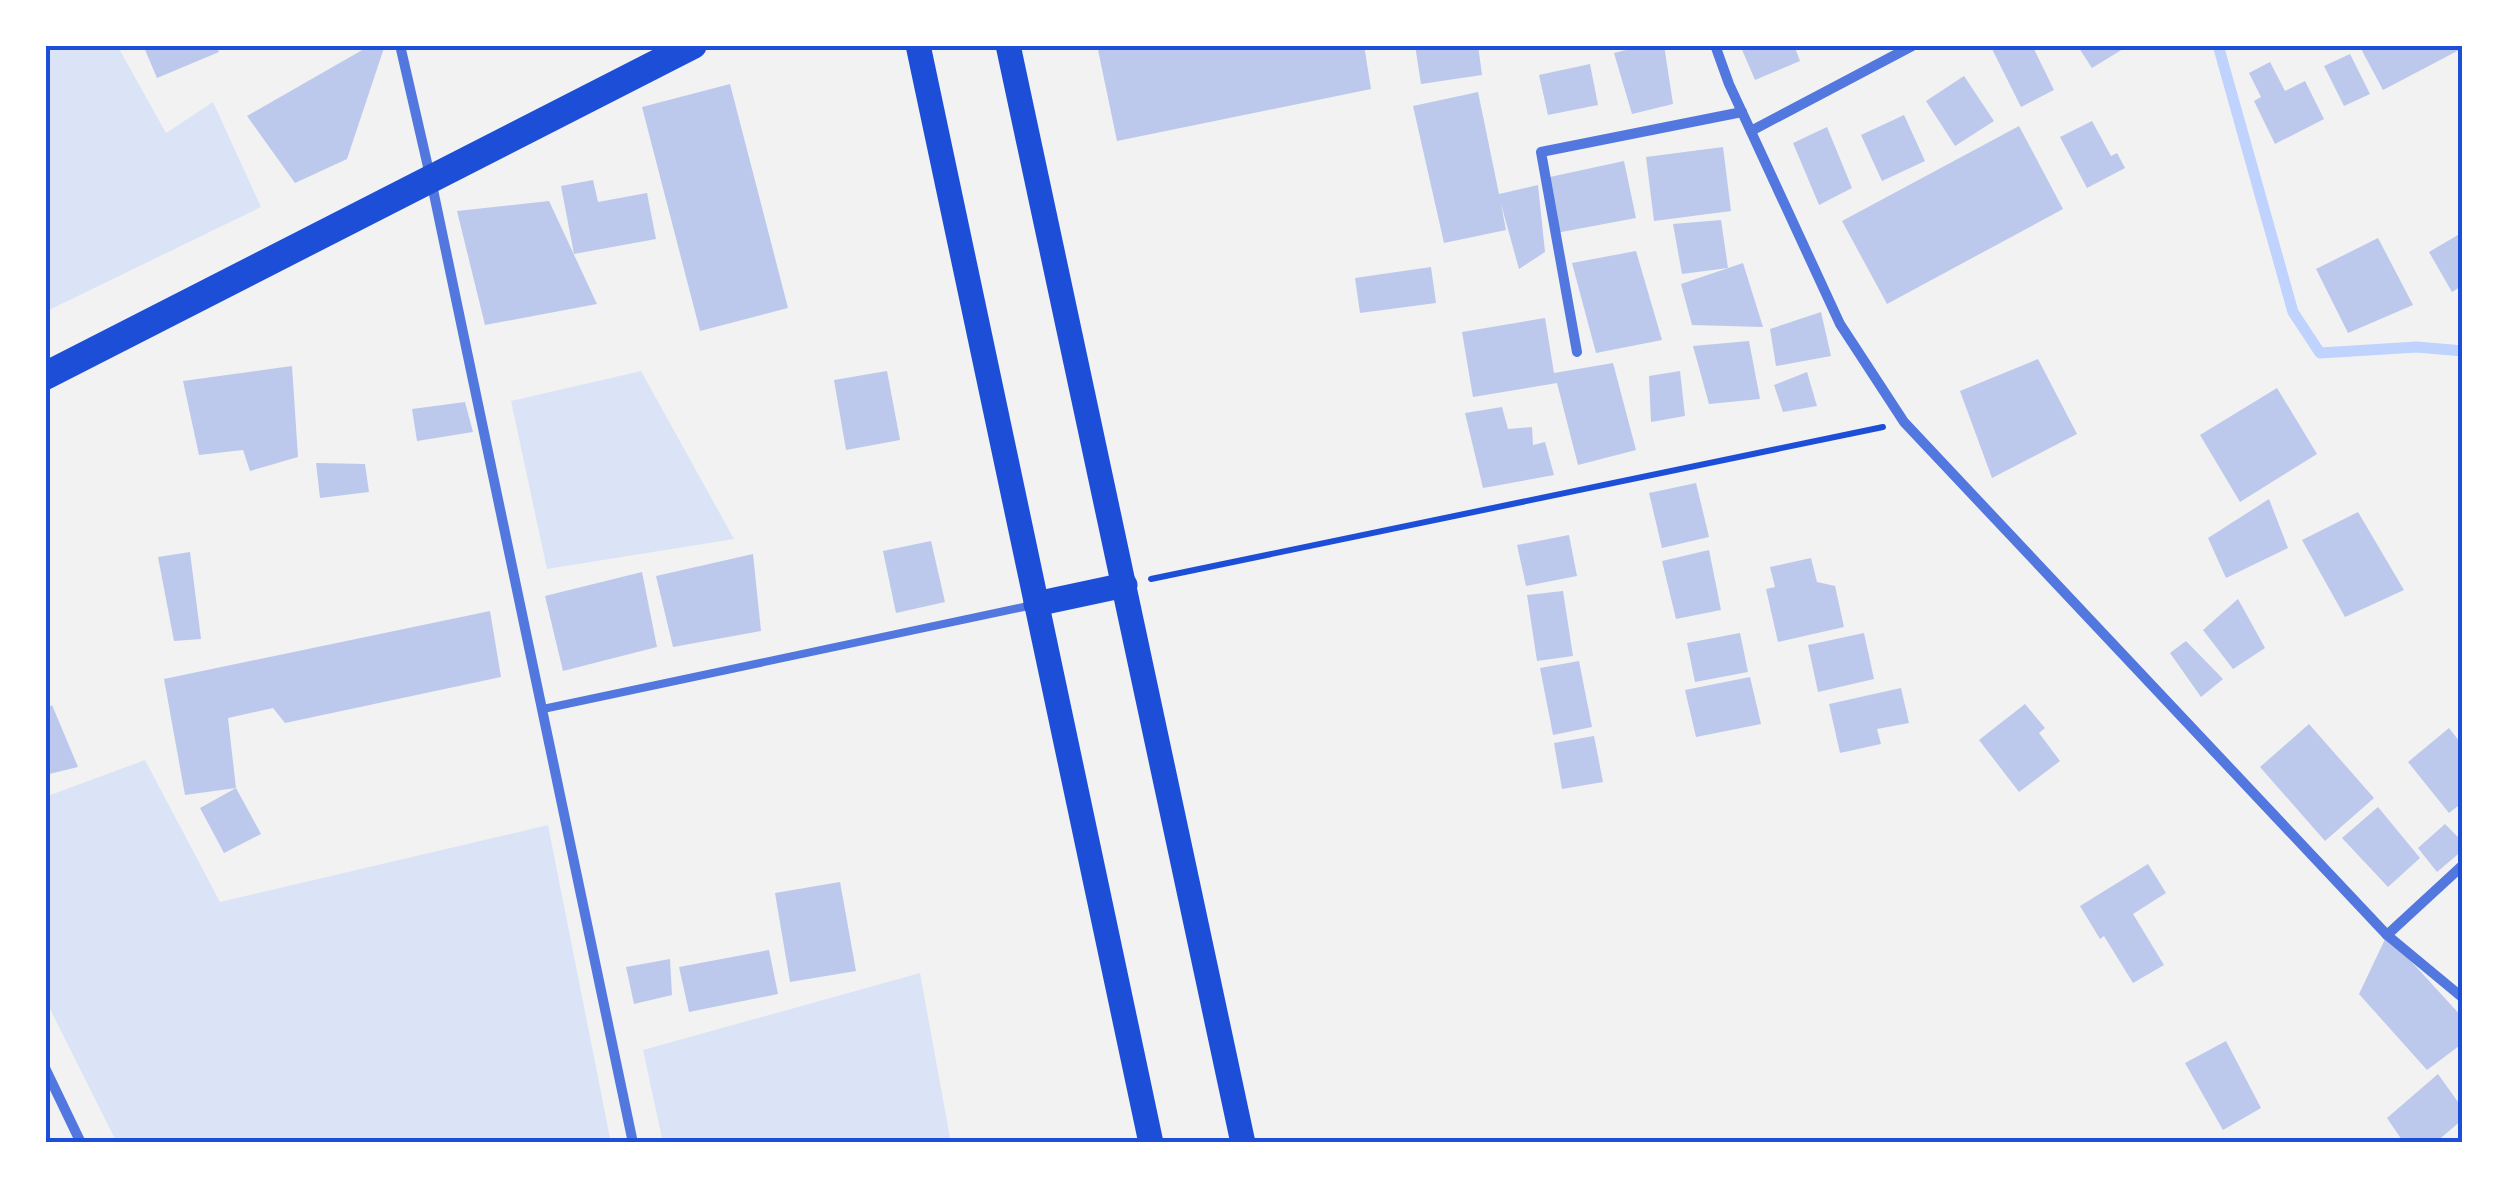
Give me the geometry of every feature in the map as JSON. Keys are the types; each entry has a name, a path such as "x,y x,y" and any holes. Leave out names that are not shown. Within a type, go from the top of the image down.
{"highway":[{"path":"45,376 693,45"}],"main road":[{"path":"918,45 1151,1143"},
{"path":"1008,45 1242,1143"},
{"path":"1036,604 1125,585"}],"street":[{"path":"400,45 633,1143"},
{"path":"1715,45 1840,324 1904,422 2387,935 2463,998"},
{"path":"1751,131 1914,45"},
{"path":"1577,352 1541,152 1742,112"},
{"path":"2387,935 2463,865"},
{"path":"45,1068 81,1143"}],"lane":[{"path":"544,710 1036,604"}],"path":[{"path":"1125,585 1904,422"}],"shaded area":[{"path":"45,45 117,45 166,133 213,102 261,207 45,312"},
{"path":"641,371 734,539 547,569 511,401"},
{"path":"145,760 220,902 548,825 611,1143 117,1143 45,999 45,797"},
{"path":"920,973 951,1143 663,1143 643,1050"}],"building":[{"path":"143,45 216,45 219,52 157,78"},
{"path":"371,45 385,45 347,159 295,183 247,116"},
{"path":"1097,45 1364,45 1371,89 1117,141"},
{"path":"1415,45 1478,45 1482,75 1421,84"},
{"path":"1664,45 1673,104 1632,114 1614,53"},
{"path":"1740,45 1794,45 1800,61 1755,80"},
{"path":"2001,45 2032,45 2054,90 2021,107 1992,49"},
{"path":"2077,45 2121,45 2123,49 2092,68"},
{"path":"2359,45 2463,45 2463,48 2383,90"},
{"path":"2350,54 2370,94 2344,106 2324,66"},
{"path":"2270,62 2285,91 2305,81 2324,119 2275,144 2254,101 2261,97 2249,73"},
{"path":"1590,64 1598,105 1548,115 1539,75"},
{"path":"1964,76 1994,121 1955,146 1926,101"},
{"path":"730,84 788,308 700,331 642,107"},
{"path":"1478,92 1499,194 1538,185 1545,252 1519,269 1501,204 1506,230 1444,243 1413,106"},
{"path":"1904,115 1925,161 1882,181 1861,135"},
{"path":"2092,121 2111,156 2117,153 2125,168 2087,188 2060,137"},
{"path":"2019,126 2063,209 1887,304 1842,221"},
{"path":"1827,127 1852,188 1819,205 1793,143"},
{"path":"1723,147 1731,211 1654,221 1646,157"},
{"path":"1624,161 1636,218 1556,233 1550,177"},
{"path":"593,180 598,202 647,193 656,239 574,254 561,186"},
{"path":"549,201 597,304 485,325 457,211"},
{"path":"1721,220 1728,268 1682,274 1673,224"},
{"path":"2463,232 2463,285 2452,292 2429,252"},
{"path":"2378,238 2413,305 2348,333 2316,269"},
{"path":"1636,251 1662,340 1596,353 1572,263"},
{"path":"1743,263 1763,327 1692,325 1681,284"},
{"path":"1431,267 1436,303 1360,313 1355,278"},
{"path":"1821,312 1831,356 1776,366 1770,329"},
{"path":"1545,318 1554,373 1613,363 1636,450 1578,465 1557,383 1473,397 1462,332"},
{"path":"1749,341 1760,399 1709,404 1693,346"},
{"path":"2038,359 2077,434 1992,478 1960,391"},
{"path":"292,366 298,457 250,471 243,450 199,455 183,381"},
{"path":"887,371 900,440 846,450 834,380"},
{"path":"1680,371 1685,416 1651,422 1649,376"},
{"path":"1807,372 1817,406 1783,412 1774,385"},
{"path":"2277,388 2317,454 2240,502 2200,435"},
{"path":"465,402 473,432 417,441 412,409"},
{"path":"1502,407 1508,429 1532,427 1533,445 1545,442 1554,475 1483,488 1465,413"},
{"path":"316,463 365,464 369,492 320,498"},
{"path":"1696,483 1709,537 1662,548 1649,493"},
{"path":"2269,499 2288,548 2226,578 2208,538"},
{"path":"2358,512 2404,590 2345,617 2302,540"},
{"path":"1569,535 1577,576 1526,586 1517,545"},
{"path":"931,541 945,602 896,613 883,551"},
{"path":"1709,550 1721,610 1676,619 1662,561"},
{"path":"190,552 201,639 174,641 158,557"},
{"path":"753,554 761,631 673,647 656,576"},
{"path":"1811,558 1817,582 1835,586 1844,627 1778,642 1766,589 1775,587 1770,567"},
{"path":"642,572 657,647 563,671 545,596"},
{"path":"1563,591 1573,656 1537,661 1527,595"},
{"path":"2238,599 2265,648 2233,669 2203,630"},
{"path":"490,611 501,677 285,723 273,708 228,718 236,788 185,795 164,679"},
{"path":"1740,633 1748,672 1695,682 1687,643"},
{"path":"1864,633 1874,679 1818,692 1808,645"},
{"path":"2186,641 2223,679 2201,697 2170,653"},
{"path":"1579,661 1592,727 1553,735 1540,668"},
{"path":"1750,677 1761,724 1696,737 1685,690"},
{"path":"1901,688 1909,723 1877,729 1881,744 1840,753 1829,704"},
{"path":"2025,704 2045,728 2039,733 2060,761 2019,792 1979,740"},
{"path":"52,705 78,767 45,775 45,711"},
{"path":"2309,724 2374,798 2325,841 2260,767"},
{"path":"2449,728 2463,746 2463,802 2449,813 2408,762"},
{"path":"1594,736 1603,782 1562,789 1554,743"},
{"path":"236,788 261,834 224,853 200,808"},
{"path":"2378,807 2420,858 2388,887 2342,838"},
{"path":"2445,824 2463,842 2463,850 2437,872 2418,848"},
{"path":"2148,864 2166,893 2133,914 2164,965 2133,983 2080,906"},
{"path":"840,882 856,971 790,982 775,893"},
{"path":"2387,935 2463,1018 2463,1043 2427,1070 2359,994"},
{"path":"769,950 778,994 689,1012 679,967"},
{"path":"670,959 672,995 634,1004 626,967"},
{"path":"2226,1041 2261,1108 2223,1130 2185,1063"},
{"path":"2438,1074 2463,1109 2463,1119 2435,1143 2404,1143 2387,1118"}],"waterway":[{"path":"2218,45 2293,312 2320,353 2417,347 2463,351"}]}
